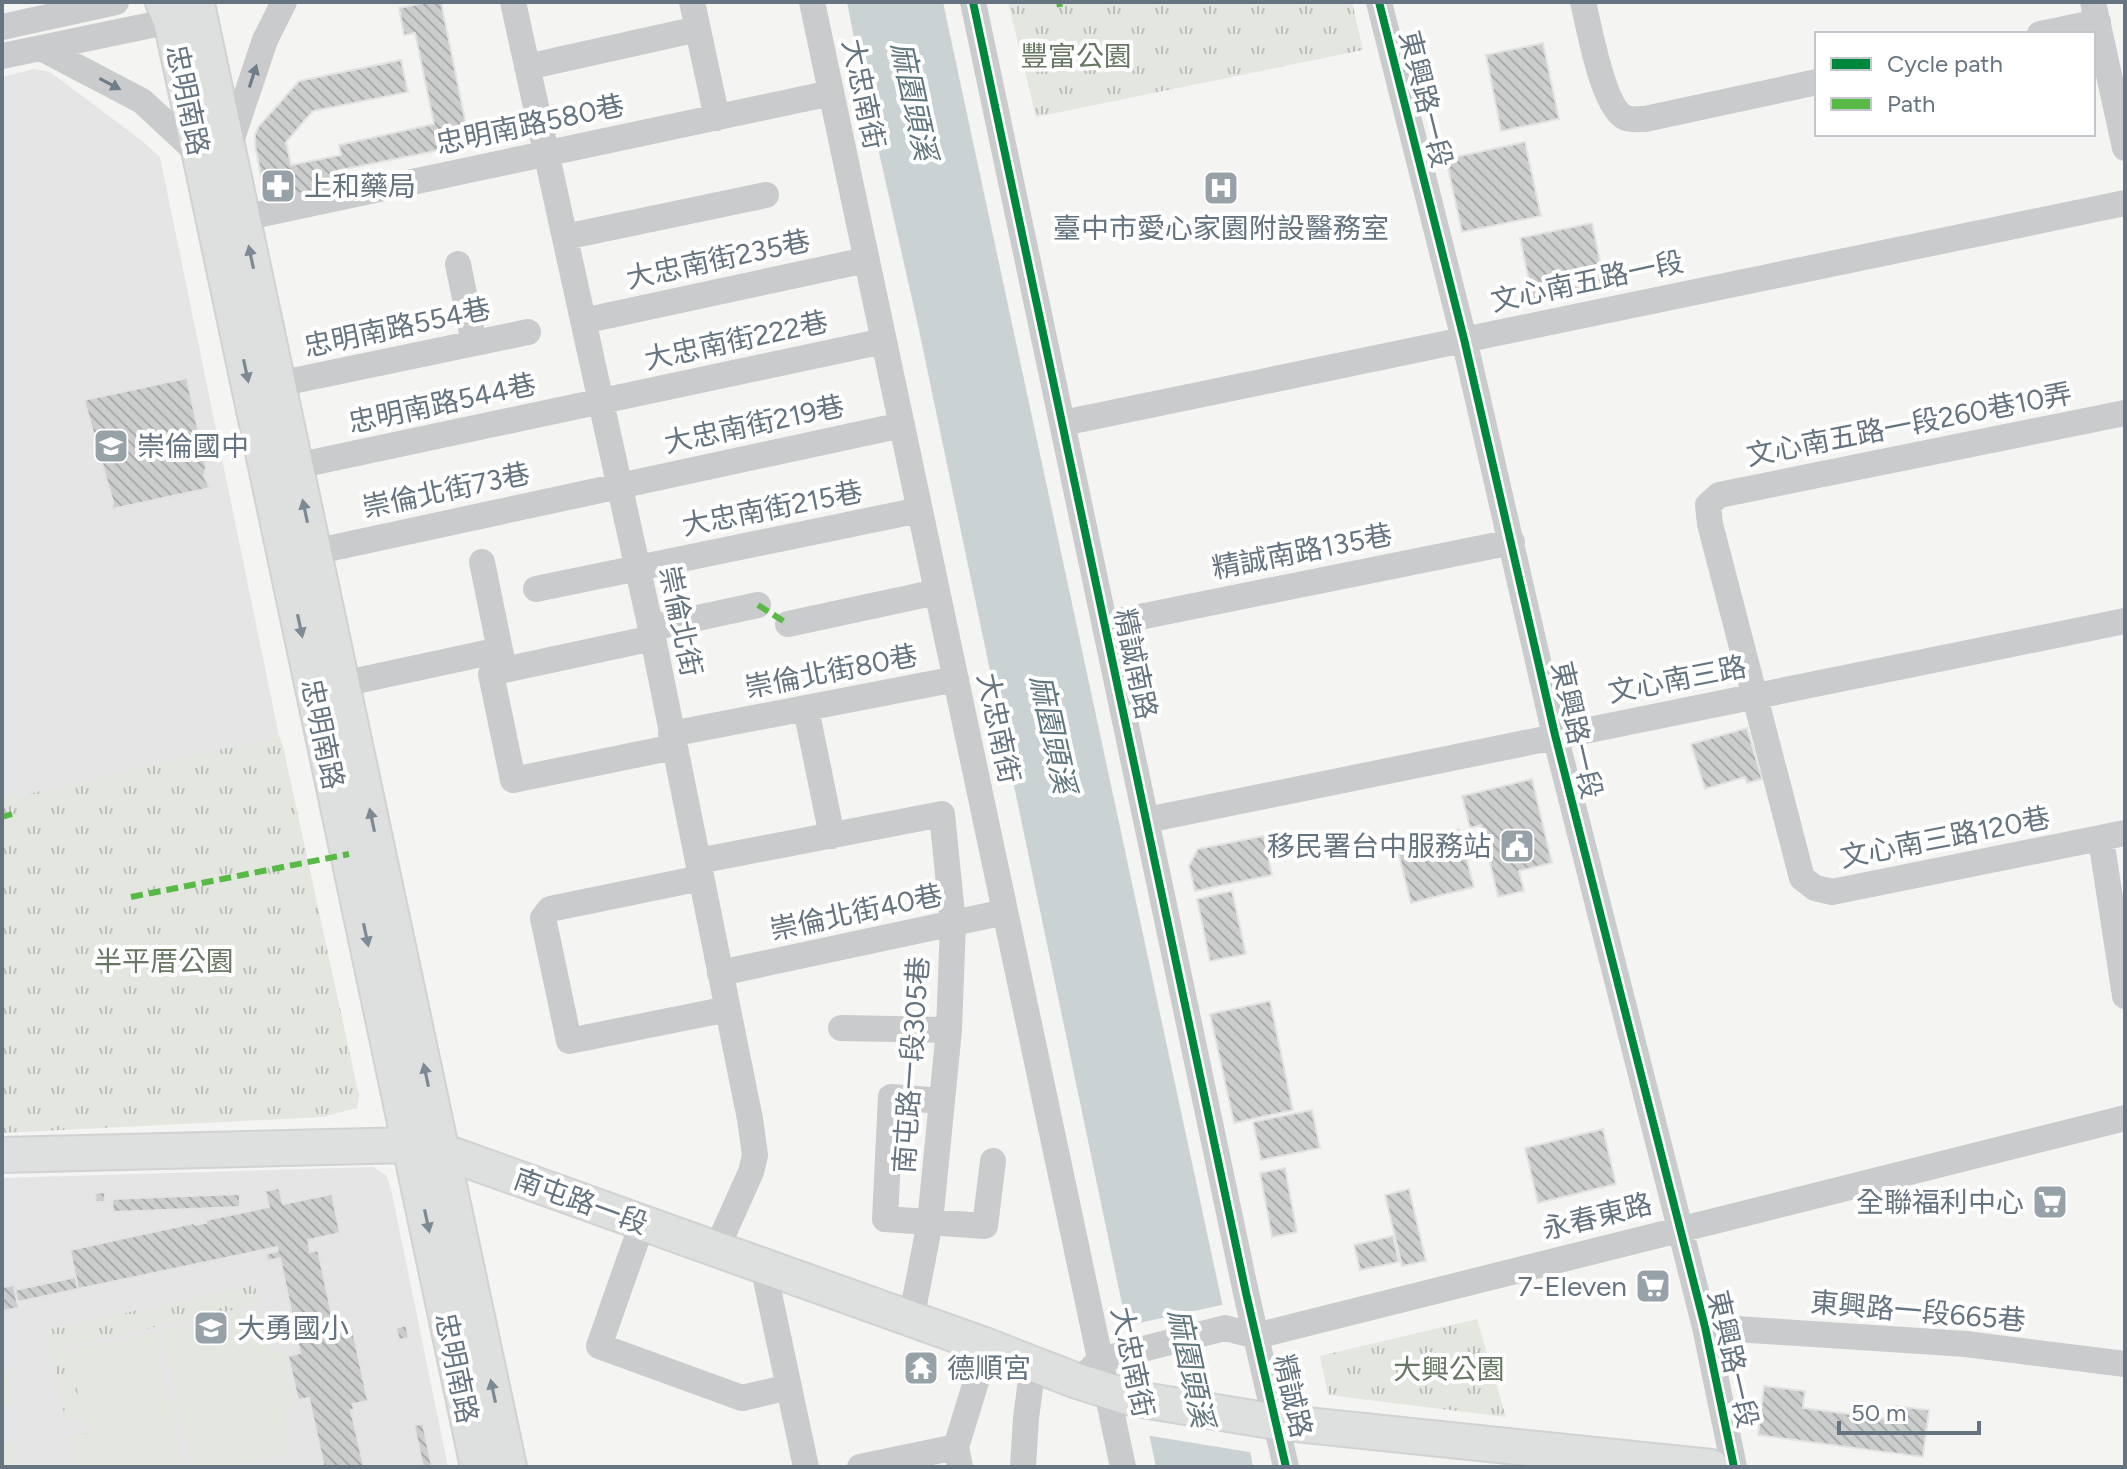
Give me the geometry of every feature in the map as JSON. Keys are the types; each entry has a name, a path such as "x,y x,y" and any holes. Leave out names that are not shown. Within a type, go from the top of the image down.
{"main road":[{"name":"忠明南路","path":"187,7 214,152 427,1148 509,1467"},
{"name":"忠明南路","path":"214,152 243,218 296,466 300,554 342,684 427,1148 478,1467"},
{"name":"南屯路一段","path":"2,1155 427,1148 1033,1365 1109,1377 1261,1420 1711,1467"}],"street":[{"path":"6,26 34,2"},
{"path":"6,26 116,2"},
{"path":"41,48 142,101 214,152 284,2"},
{"name":"崇倫北街","path":"513,2 652,633 750,1119 755,1155 751,1172 716,1250"},
{"path":"692,2 717,118"},
{"name":"大忠南街","path":"812,2 1005,912 1109,1377 1123,1467"},
{"name":"精誠南路","path":"973,2 1256,1336"},
{"name":"東興路一段","path":"1379,2 1464,339 1555,735 1705,1327 1734,1467"},
{"path":"1583,2 1605,90 1615,109 1627,119 1645,119 1815,82"},
{"path":"2,56 187,7"},
{"path":"2045,32 2095,12 2125,148"},
{"path":"527,67 698,29"},
{"name":"忠明南路580巷","path":"243,218 831,93"},
{"path":"565,237 766,195"},
{"name":"文心南五路一段","path":"1063,423 2125,203"},
{"name":"大忠南街235巷","path":"583,321 866,260"},
{"path":"458,264 474,343"},
{"name":"忠明南路554巷","path":"278,384 528,332"},
{"name":"大忠南街222巷","path":"601,401 884,341"},
{"name":"忠明南路544巷","path":"296,466 601,401"},
{"name":"文心南五路一段260巷10弄","path":"1708,505 1719,495 2125,413"},
{"name":"大忠南街219巷","path":"620,486 902,425"},
{"name":"崇倫北街73巷","path":"300,554 620,486"},
{"name":"文心南三路120巷","path":"1708,505 1710,524 1802,878 1815,888 1832,892 2113,836"},
{"name":"大忠南街215巷","path":"536,589 920,510"},
{"name":"精誠南路135巷","path":"1105,624 1512,542"},
{"path":"482,562 502,660"},
{"path":"788,624 937,592"},
{"path":"342,684 652,633 758,605"},
{"name":"文心南三路","path":"1147,820 2125,621"},
{"name":"崇倫北街80巷","path":"502,660 491,674 513,780 806,709 956,679"},
{"path":"728,1009 569,1041 543,918 550,909 832,836 806,709"},
{"name":"南屯路一段305巷","path":"832,836 942,814 953,924 949,1030 930,1222 911,1320"},
{"path":"2113,836 2125,996"},
{"name":"崇倫北街40巷","path":"720,973 1005,912"},
{"path":"841,1028 949,1030"},
{"path":"942,1101 891,1097 885,1219 985,1226 993,1161"},
{"name":"永春東路","path":"1109,1377 1225,1328 1256,1336 2125,1118"},
{"path":"642,1224 599,1346 742,1398 789,1387"},
{"path":"763,1266 806,1467"},
{"name":"東興路一段665巷","path":"1705,1327 1966,1344 2125,1364"},
{"name":"精誠路","path":"1256,1336 1261,1420 1286,1467"},
{"path":"860,1467 958,1457 987,1346"},
{"path":"1023,1467 1033,1365"}],"shaded area":[{"name":"崇倫國中","path":"34,69 50,72 160,157 279,736 2,800 2,77"},
{"name":"大勇國小","path":"373,1167 386,1175 391,1189 448,1467 2,1467 2,1178"}],"green space":[{"name":"豐富公園","path":"1008,2 1352,2 1363,50 1036,117"},
{"name":"半平厝公園","path":"279,736 359,1096 357,1108 322,1117 2,1133 2,800"},
{"path":"255,1285 259,1304 68,1346 83,1418 66,1422 46,1330"},
{"path":"259,1308 270,1354 283,1352 294,1405 281,1408 291,1453 226,1467 191,1467 161,1331"},
{"name":"大興公園","path":"1477,1319 1506,1417 1328,1395 1320,1356"},
{"path":"154,1332 184,1467 96,1467 70,1350"},
{"path":"2,1354 13,1404 2,1406"},
{"path":"86,1433 94,1467 75,1467 69,1437"},
{"path":"12,1442 17,1466 2,1467 2,1445"}],"water":[{"name":"麻園頭溪","path":"847,2 943,2 1227,1326 1253,1467 1156,1467 919,330"}],"pier":[{"path":"1226,1304 1255,1453 1145,1435 1121,1327"}],"building":[{"path":"441,2 470,144 335,171 338,186 274,199 265,197 255,134 299,81 401,60 408,92 313,111 286,142 291,165 341,155 339,145 434,124 415,33 404,35 399,8"},
{"path":"1543,43 1559,119 1501,131 1486,55"},
{"path":"1525,142 1541,216 1462,232 1446,159"},
{"path":"1592,223 1605,285 1533,300 1520,238"},
{"path":"187,378 206,467 204,476 210,488 112,509 113,502 84,400"},
{"path":"1747,728 1762,779 1747,783 1745,777 1705,789 1691,744"},
{"name":"移民署台中服務站","path":"1532,779 1552,863 1519,871 1524,891 1498,897 1481,825 1470,828 1462,796"},
{"path":"1459,829 1474,887 1411,903 1396,844"},
{"path":"1264,836 1272,875 1195,891 1189,866 1198,849"},
{"path":"1232,891 1246,954 1210,961 1197,899"},
{"path":"1270,1001 1293,1110 1234,1123 1210,1014"},
{"path":"1312,1110 1320,1148 1261,1160 1253,1122"},
{"path":"1603,1129 1616,1184 1538,1203 1525,1148"},
{"path":"1285,1168 1297,1232 1272,1237 1260,1173"},
{"path":"279,1188 283,1204 332,1194 340,1233 308,1240 310,1252 318,1250 334,1325 337,1330 352,1327 368,1401 353,1404 354,1410 351,1410 364,1467 324,1467 309,1398 298,1400 288,1356 300,1353 280,1258 268,1261 266,1254 278,1251 277,1247 78,1289 70,1250 269,1207 265,1191"},
{"path":"1409,1189 1426,1261 1402,1266 1385,1195"},
{"path":"105,1192 105,1202 96,1202 95,1193"},
{"path":"240,1194 240,1207 113,1212 112,1199"},
{"path":"1393,1236 1399,1262 1360,1270 1354,1245"},
{"path":"76,1277 78,1289 17,1302 15,1290"},
{"path":"14,1285 19,1308 2,1311 2,1287"},
{"path":"406,1325 409,1338 399,1340 396,1328"},
{"path":"1764,1386 1805,1391 1803,1408 1895,1420 1896,1406 1929,1410 1923,1457 1758,1435"},
{"path":"423,1424 432,1467 423,1467 414,1425"}],"marked path":[{"path":"1059,2 1060,7"},
{"path":"758,605 788,624"},
{"path":"2,817 12,814"},
{"path":"131,897 349,854"}],"cycle path":[{"path":"973,2 1246,1293 1286,1467"},
{"path":"1379,2 1464,339 1555,735 1705,1327 1734,1467"}],"place":[{"name":"上和藥局","path":"278,186"},
{"name":"臺中市愛心家園附設醫務室","path":"1221,188"},
{"name":"崇倫國中","path":"111,446"},
{"name":"移民署台中服務站","path":"1517,846"},
{"name":"全聯福利中心","path":"2050,1202"},
{"name":"7-Eleven","path":"1653,1286"},
{"name":"大勇國小","path":"211,1328"},
{"name":"德順宮","path":"921,1368"}]}
